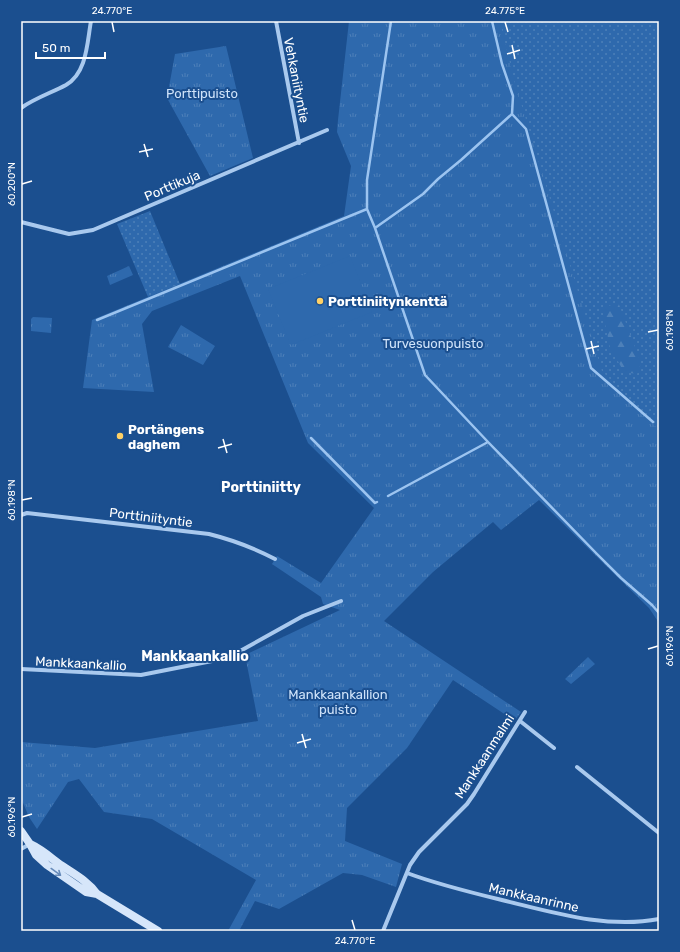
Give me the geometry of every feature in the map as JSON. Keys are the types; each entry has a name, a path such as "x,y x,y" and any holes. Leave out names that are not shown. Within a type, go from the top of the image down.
{"main road":[{"path":"21,831 30,844 43,850 58,863 90,885 97,894 158,931"}],"street":[{"path":"21,108 66,85 75,78 82,68 91,21"},
{"name":"Vehkaniityntie","path":"276,21 299,143"},
{"name":"Porttikuja","path":"21,222 69,234 93,230 327,130"},
{"name":"Porttiniityntie","path":"21,515 27,513 210,534 255,549 275,559"},
{"name":"Mankkaankallio","path":"21,669 141,675 212,661 242,650 303,616 341,602"},
{"name":"Mankkaanmalmi","path":"383,931 410,865 419,852 474,794 525,712"},
{"path":"520,721 554,748"},
{"path":"578,767 659,833"},
{"path":"21,849 30,844"},
{"name":"Mankkaanrinne","path":"406,872 421,878 476,894 576,917 628,923 659,919"}],"green space":[{"name":"Turvesuonpuisto","path":"349,21 500,21 514,80 602,371 656,427 659,439 659,623 649,608 539,500 501,530 493,522 433,572 384,621 521,712 512,724 509,717 453,680 407,748 347,808 345,841 402,864 396,887 362,875 343,873 279,909 255,901 239,931 228,931 256,880 152,819 104,812 79,779 68,782 37,829 29,817 21,798 21,742 95,748 258,721 245,655 340,610 323,604 321,597 272,564 277,556 321,583 374,508 308,443 240,276 152,311 142,324 154,392 83,388 92,320 344,216 351,166 337,132"},
{"path":"407,21 659,21 659,554"},
{"name":"Porttipuisto","path":"226,46 253,158 210,176 167,98 175,54"},
{"path":"150,211 180,284 148,297 117,224"},
{"name":"Porttiniitynkenttä","path":"350,256 372,312 291,345 268,289"},
{"path":"129,266 133,275 110,285 107,276"},
{"path":"618,302 641,363 637,374 624,372 610,347 602,309"},
{"path":"33,317 52,318 51,333 31,331 31,319"},
{"path":"181,325 215,346 203,365 168,347"},
{"path":"588,657 595,664 571,684 565,679"}],"waterway":[{"path":"391,21 367,180 367,209 375,228 425,375 597,554 659,613"},
{"path":"375,228 423,194 512,114 513,96 502,64 492,21"},
{"path":"512,114 526,129 591,368 653,422"},
{"path":"97,320 367,209"},
{"path":"311,438 375,503 377,502"},
{"path":"388,496 488,442"}],"place":[{"name":"Porttiniitynkenttä","path":"320,301"},
{"name":"Portängens daghem","path":"120,436"}],"district":[{"name":"Porttiniitty","path":"261,487"},
{"name":"Mankkaankallio","path":"195,656"}],"park label":[{"name":"Mankkaankallion puisto","path":"338,702"}]}
